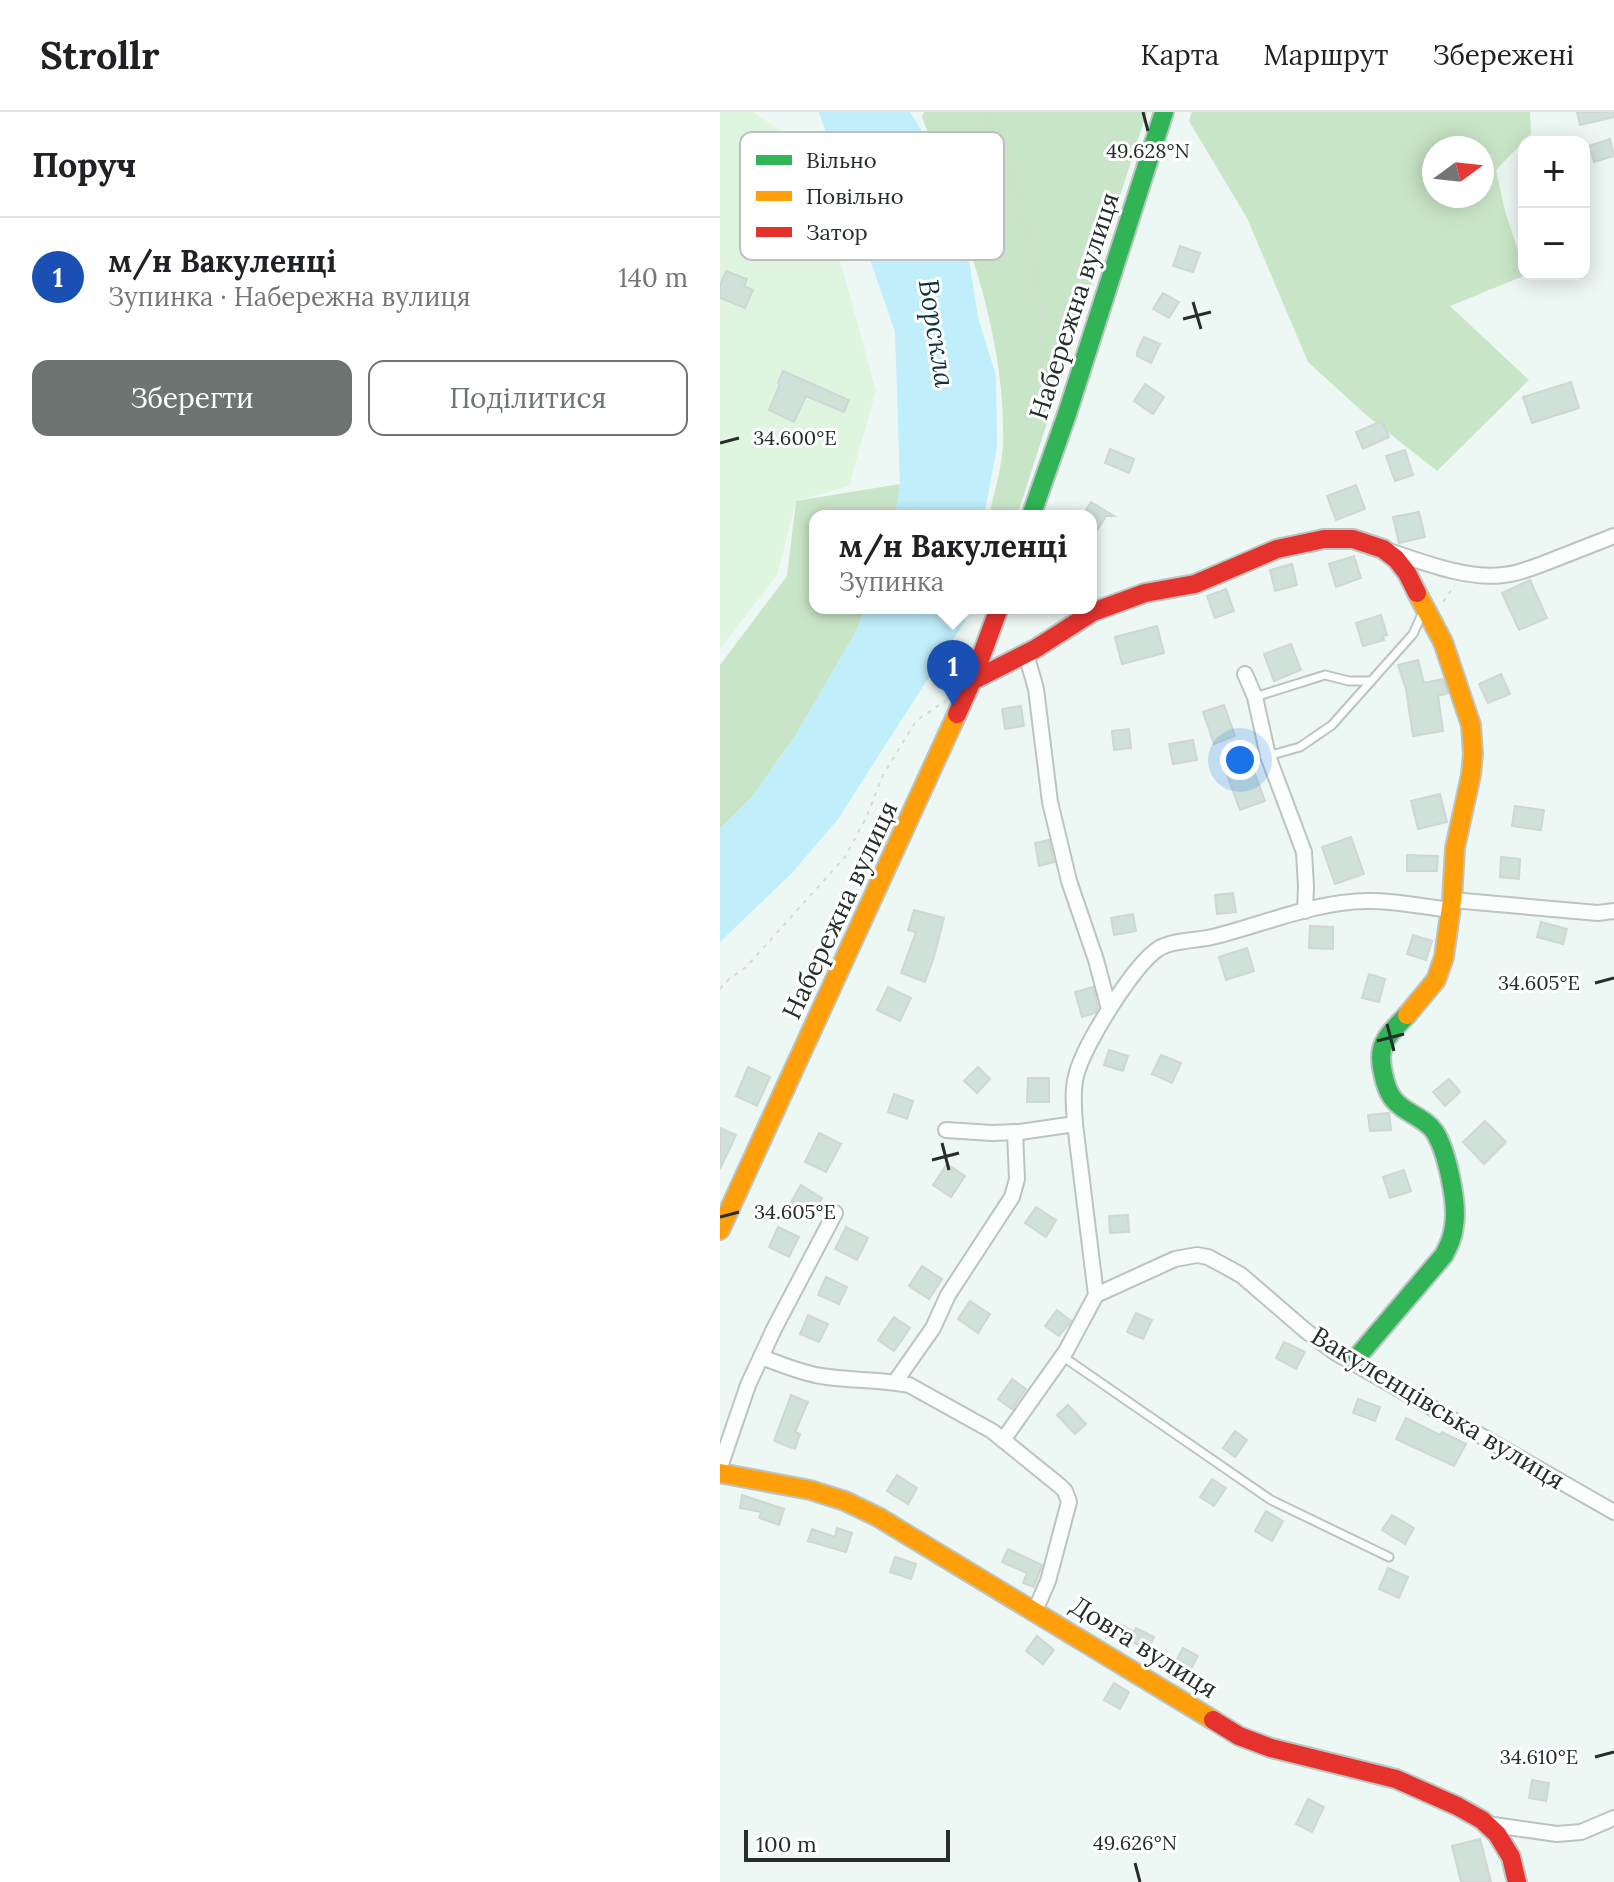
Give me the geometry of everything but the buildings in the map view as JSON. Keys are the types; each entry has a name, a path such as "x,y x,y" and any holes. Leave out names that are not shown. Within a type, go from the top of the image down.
{"street":[{"name":"Набережна вулиця","path":"1033,510 1164,112"},
{"path":"1097,611 1145,593 1195,584 1277,549 1324,539 1353,539 1459,571 1502,576 1518,573 1614,536"},
{"path":"1353,1362 1444,1255 1455,1223 1454,1198 1438,1140 1433,1130 1394,1101 1386,1087 1380,1061 1387,1037 1436,980 1444,957 1455,848 1473,754 1471,725 1443,642 1407,573 1383,549"},
{"name":"Набережна вулиця","path":"720,1230 970,687 997,614"},
{"path":"970,687 1090,614"},
{"path":"1026,654 1036,689 1053,817 1069,881 1109,1009"},
{"path":"1245,674 1255,697 1268,756 1304,852 1305,911"},
{"path":"1003,1440 1062,1356 1096,1295 1075,1124 1073,1100 1076,1076 1084,1054 1109,1009 1127,983 1158,949 1325,905 1366,901 1598,913 1614,911"},
{"path":"946,1130 1015,1132 1075,1124"},
{"path":"895,1382 933,1328 948,1295 1012,1197 1017,1179 1015,1132"},
{"path":"720,1470 748,1385 835,1213"},
{"name":"Вакуленцівська вулиця","path":"1096,1295 1175,1259 1197,1255 1208,1257 1241,1275 1336,1353 1614,1512"},
{"path":"761,1357 825,1377 909,1385 992,1431 1060,1486 1069,1502 1048,1581 1035,1611"},
{"name":"Довга вулиця","path":"720,1470 810,1490 878,1517 1239,1736 1271,1748 1396,1779 1457,1806 1487,1824 1497,1834 1511,1857 1517,1882"},
{"path":"1487,1824 1557,1834 1581,1832 1614,1818"}],"lane":[{"path":"1268,756 1300,747 1332,725 1413,634 1424,609"},
{"path":"1255,697 1325,675 1349,681 1371,681"},
{"path":"1062,1356 1271,1500 1389,1557"}],"path":[{"path":"987,112 995,132"},
{"path":"1004,157 1028,235 1040,305 1042,380 1049,395 1067,414"},
{"path":"1436,630 1438,610 1456,584"},
{"path":"720,989 746,967 845,857 866,818 883,775 916,721 970,687"}],"green space":[{"path":"720,112 753,112 783,132 740,132 740,260 840,260 876,391 849,486 796,501 777,575 720,649"},
{"path":"924,112 1147,112 1019,510 990,510 1003,443 1002,401 989,318 973,260 1004,260 1004,132 928,132 922,117"},
{"path":"1192,112 1530,112 1531,134 1518,136 1518,147 1496,170 1518,251 1518,278 1450,306 1529,380 1437,471 1365,414 1308,362 1247,218 1189,121"},
{"path":"900,484 896,510 809,510 809,614 863,614 857,630 795,736 752,797 720,829 720,665 787,576 796,501"}],"water":[{"path":"819,112 910,112 922,132 826,132"},
{"name":"Ворскла","path":"870,260 969,260 978,317 996,376 997,447 985,510 896,510 900,484 895,332"},
{"path":"863,614 966,614 965,621 838,819 792,873 720,942 720,829 752,797 795,736 857,630"}],"traffic: fast":[{"path":"1033,510 1164,112"},
{"path":"1353,1362 1444,1255 1453,1230 1453,1191 1439,1140 1430,1126 1395,1101 1389,1092 1381,1063 1385,1041 1407,1015"}],"traffic: slow":[{"path":"1407,1015 1436,980 1444,957 1455,848 1473,754 1471,725 1443,642 1417,593"},
{"path":"720,1230 957,714"},
{"path":"720,1473 810,1490 845,1501 878,1517 1213,1720"}],"traffic: jam":[{"path":"1097,611 1145,593 1195,584 1277,549 1324,539 1353,539 1383,549 1407,573 1417,593"},
{"path":"957,714 997,614"},
{"path":"972,681 1035,649 1090,614"},
{"path":"1213,1720 1239,1736 1271,1748 1396,1779 1457,1806 1482,1820 1497,1834 1511,1857 1517,1882"}],"place":[{"name":"м/н Вакуленці","path":"953,706"}]}
